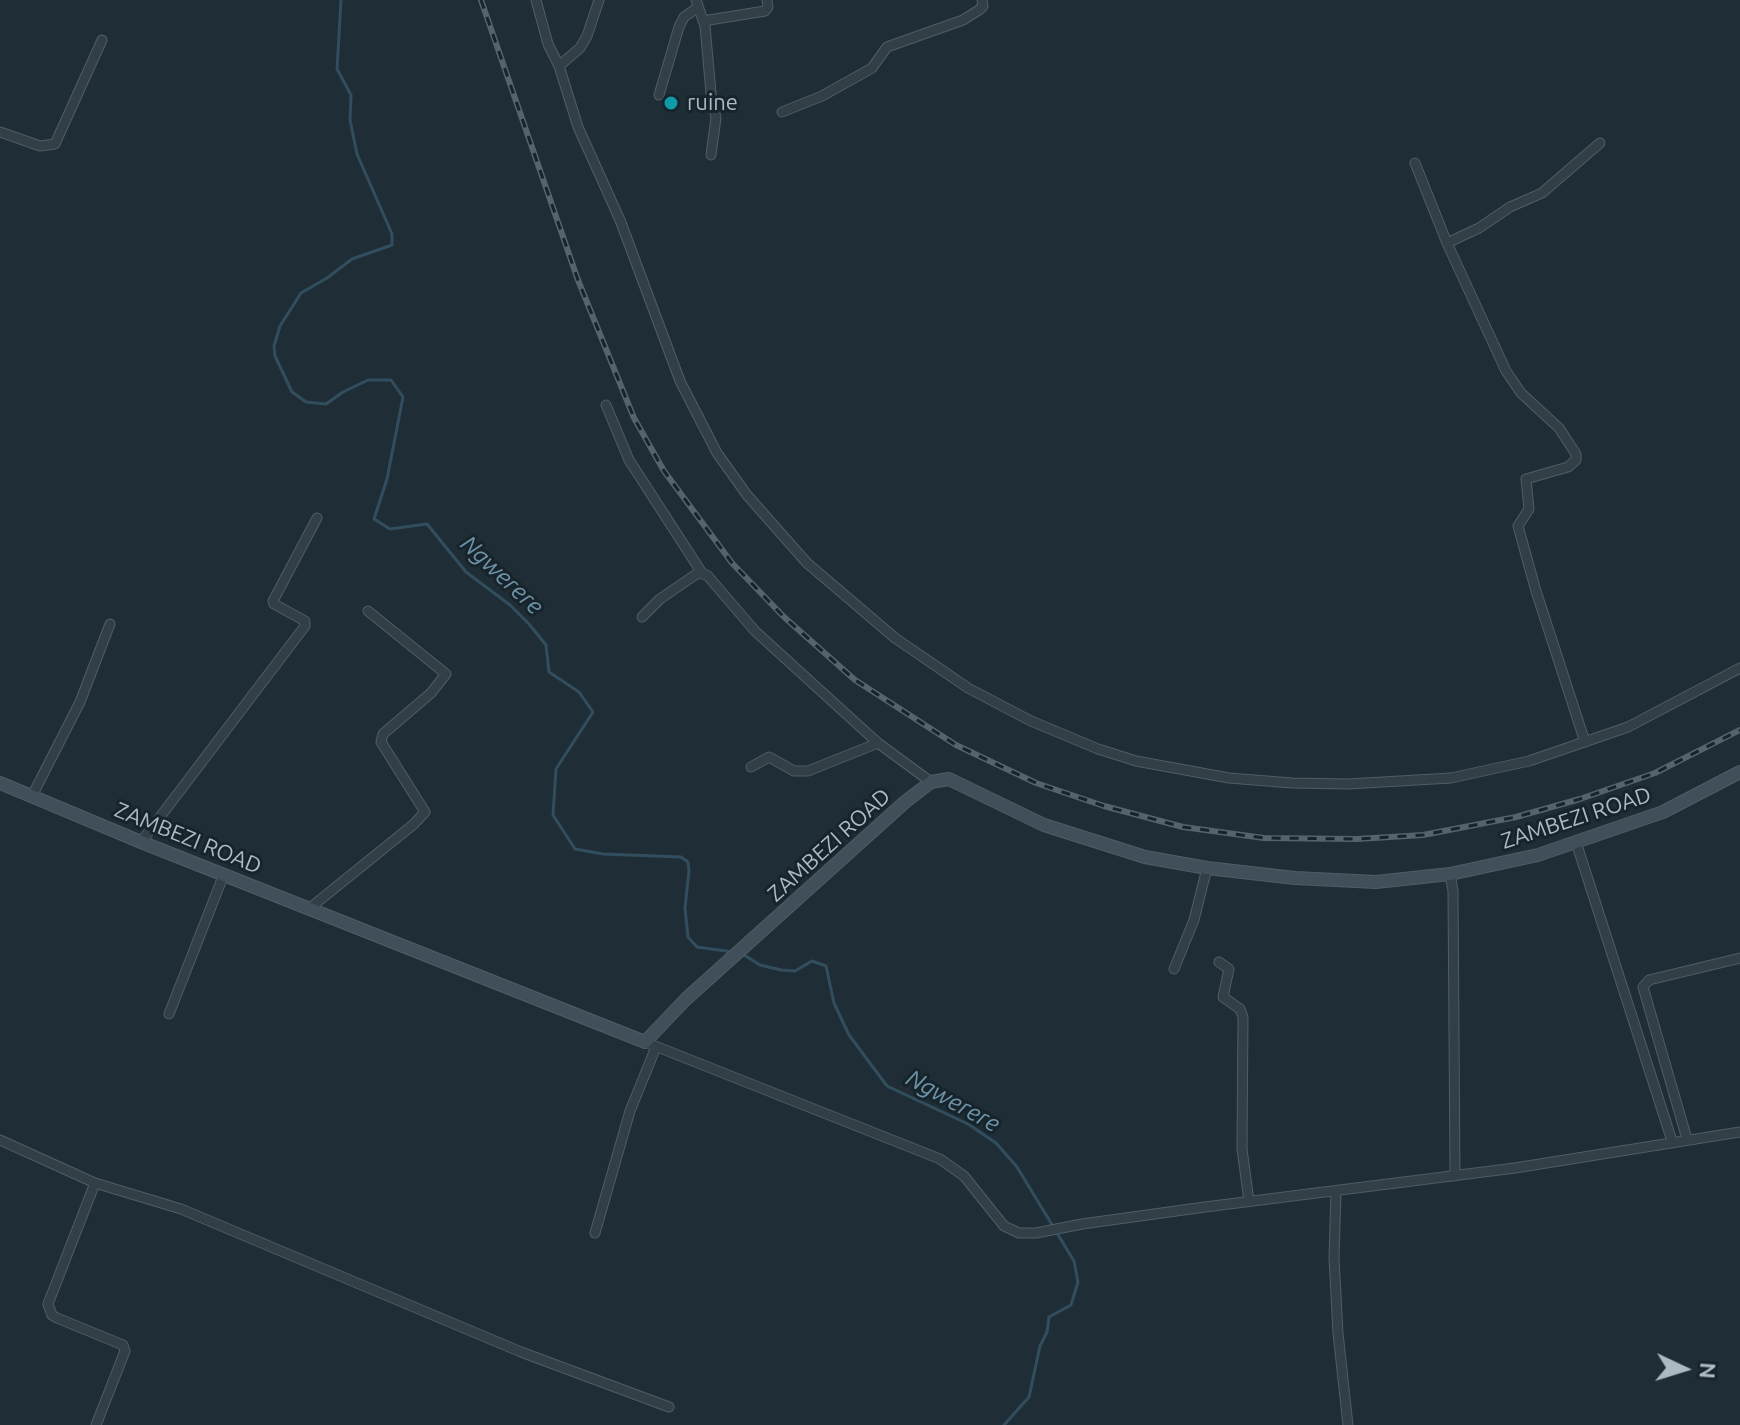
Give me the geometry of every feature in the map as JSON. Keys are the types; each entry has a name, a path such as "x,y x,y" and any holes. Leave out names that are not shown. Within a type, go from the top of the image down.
{"main road":[{"name":"ZAMBEZI ROAD","path":"0,783 650,1044 686,999 931,782 949,779 1044,825 1106,847 1207,868 1295,878 1376,882 1450,874 1538,855 1663,812 1740,772"}],"street":[{"path":"536,0 548,44 559,66 578,127 620,220 680,381 717,453 747,495 807,563 895,638 968,688 1031,721 1136,761 1229,778 1348,784 1451,778 1529,761 1628,727 1740,668"},
{"path":"559,66 580,48 599,0"},
{"path":"703,21 765,11 767,0"},
{"path":"782,112 856,78 872,68 887,47 963,20 983,6 982,0"},
{"path":"659,95 679,27 696,4 703,21 716,118 711,155"},
{"path":"0,132 40,146 55,144 102,40"},
{"path":"1447,243 1479,228 1510,207 1542,193 1600,143"},
{"path":"1415,163 1447,243 1506,371 1521,393 1559,428 1576,454 1576,460 1568,467 1526,479 1529,509 1518,526 1585,742"},
{"path":"606,405 629,460 702,573 755,631 878,743 931,782"},
{"path":"141,842 305,626 305,621 273,601 317,518"},
{"path":"642,617 660,599 702,573"},
{"path":"310,908 425,812 381,742 383,734 431,693 446,674 368,611"},
{"path":"32,796 80,702 110,624"},
{"path":"751,767 769,757 794,771 808,771 878,743"},
{"path":"1576,842 1672,1141"},
{"path":"1174,969 1194,920 1207,868"},
{"path":"169,1014 224,874"},
{"path":"1450,874 1455,1176"},
{"path":"1687,1139 1643,987 1649,980 1740,959"},
{"path":"1219,962 1229,969 1223,997 1240,1009 1243,1017 1242,1149 1249,1201"},
{"path":"595,1233 650,1044 940,1159 964,1176 1004,1226 1019,1233 1571,1160 1740,1132"},
{"path":"0,1140 95,1183 181,1209 521,1352 669,1407"},
{"path":"95,1183 48,1304 52,1315 57,1318 123,1345 125,1351 96,1425"},
{"path":"1336,1191 1334,1258 1348,1425"}],"waterway":[{"name":"Ngwerere","path":"341,0 337,69 351,95 350,120 357,154 392,234 392,245 352,259 301,293 280,326 274,346 275,356 292,392 306,402 326,404 368,380 391,380 403,397 387,479 374,519 390,529 427,524 466,572 510,605 529,624 546,645 549,672 579,692 593,712 556,769 553,815 575,849 603,854 681,857 688,862 689,871 685,908 688,937 697,947 733,952"},
{"name":"Ngwerere","path":"741,953 760,965 781,970 795,971 812,961 826,966 834,1003 849,1035 887,1086 968,1124 996,1143 1017,1167 1074,1261 1078,1282 1071,1305 1049,1317 1029,1397 1004,1425"}],"railway":[{"path":"481,0 578,280 634,418 664,471 732,563 784,617 855,680 956,745 1036,783 1104,806 1183,827 1264,838 1357,839 1423,835 1516,817 1580,799 1655,773 1740,730"}],"place":[{"name":"ruine","path":"671,103"}]}
